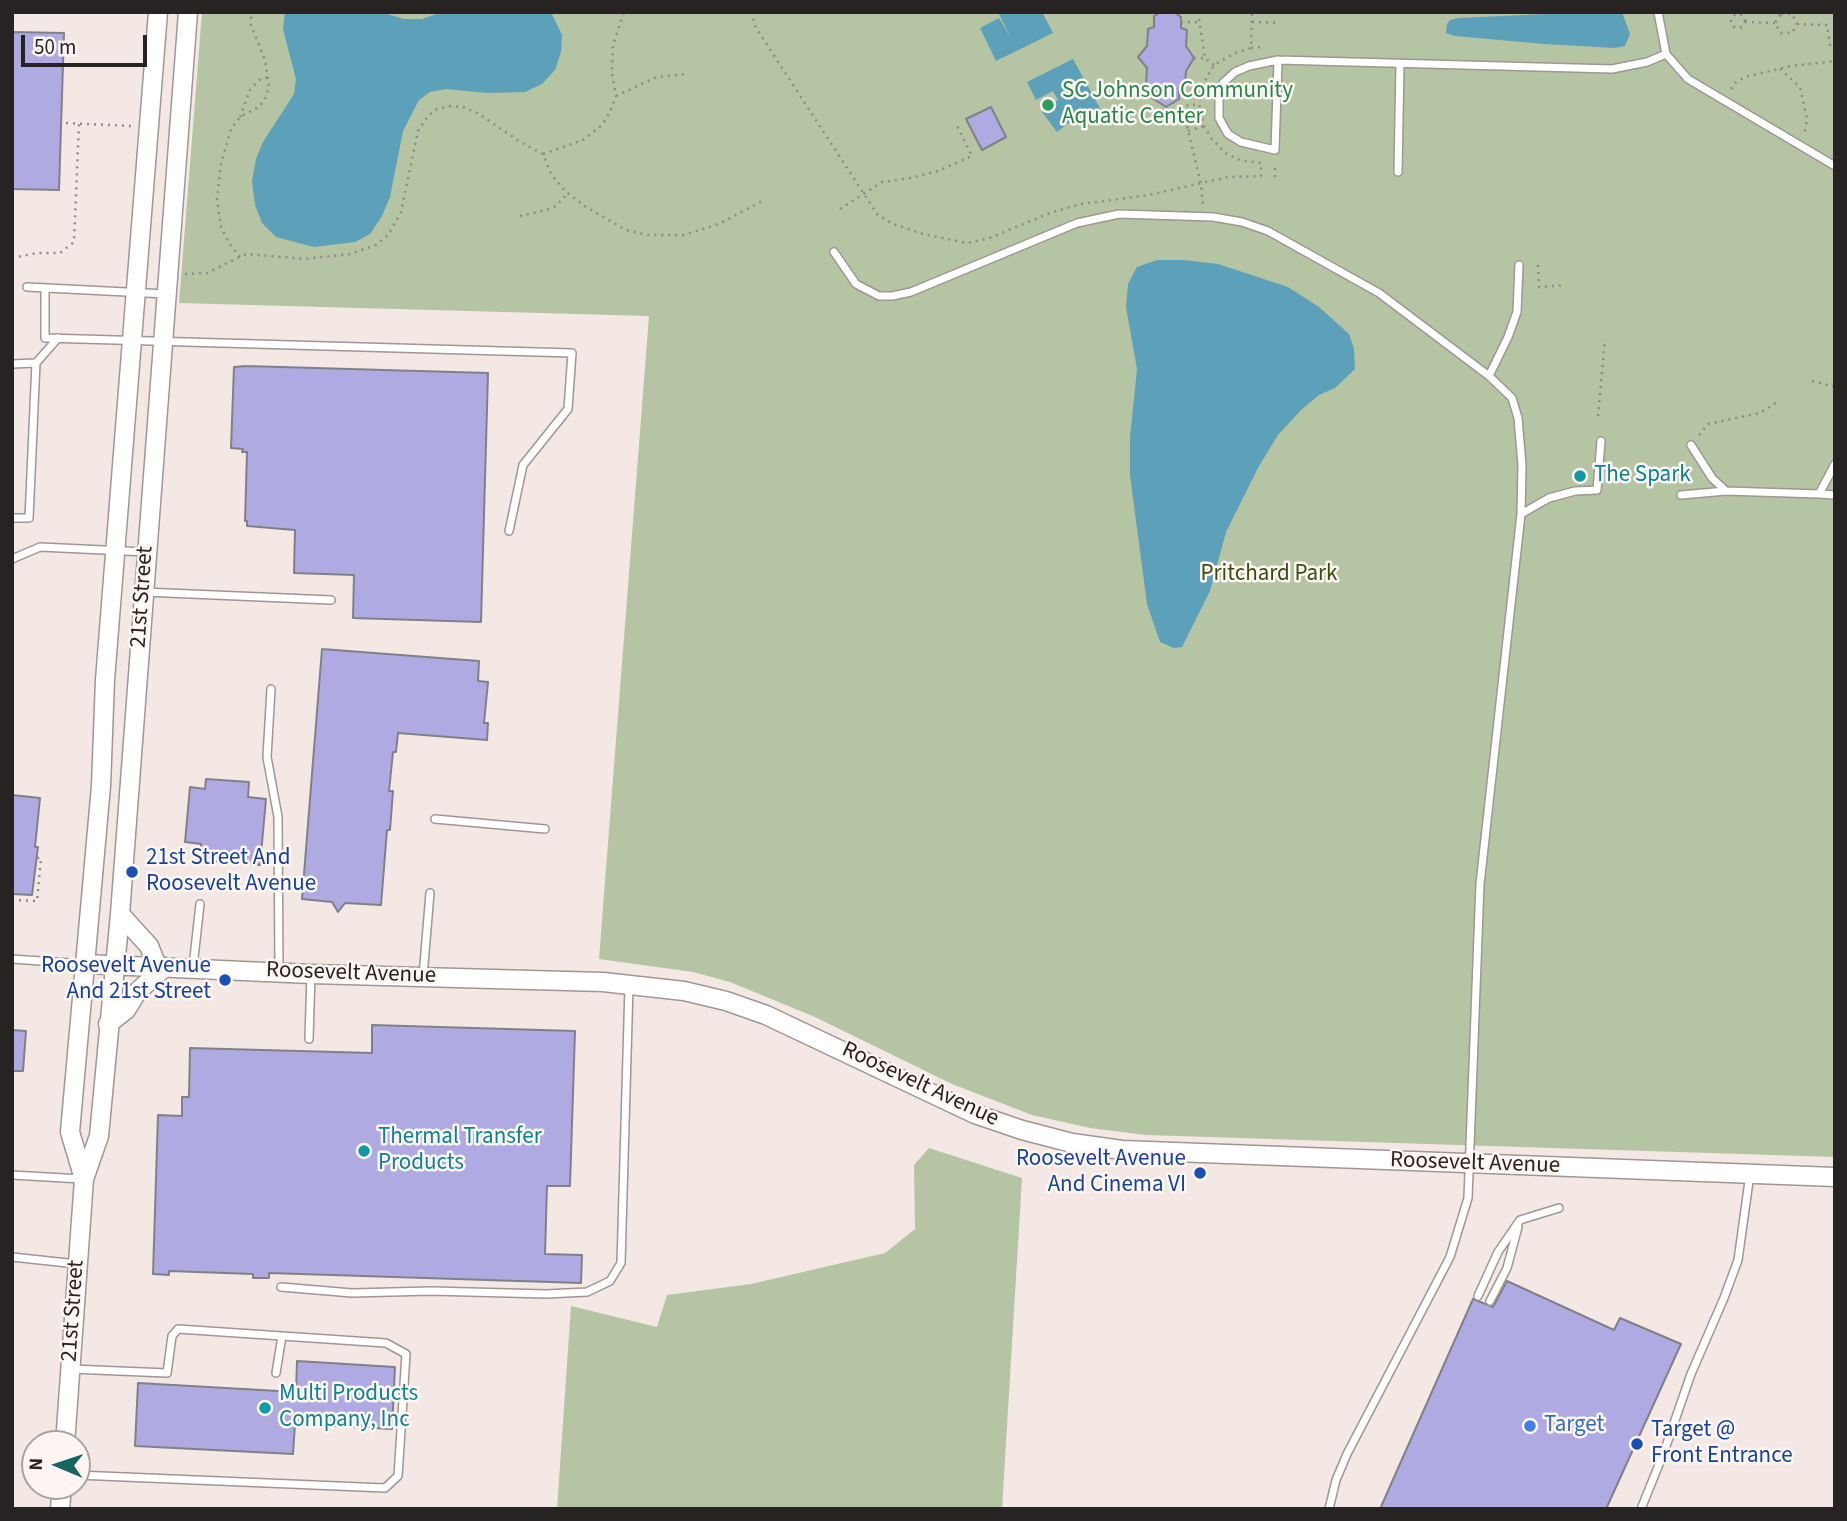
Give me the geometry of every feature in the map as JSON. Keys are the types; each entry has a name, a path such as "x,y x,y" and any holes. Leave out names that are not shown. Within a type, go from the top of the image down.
{"street":[{"name":"21st Street","path":"84,1179 70,1132 91,921 106,680 158,12"},
{"name":"21st Street","path":"66,1430 84,1179 99,1136 120,914 188,12"},
{"path":"108,1024 126,1010 137,992 161,966 149,946 120,914"},
{"name":"Roosevelt Avenue","path":"85,964 311,974 629,983 684,991 766,1014 975,1114 1072,1143 1122,1150 1835,1177"}],"lane":[{"path":"1658,12 1666,54 1688,79 1835,166"},
{"path":"1278,60 1275,150 1241,142 1228,134 1219,118 1219,93 1223,83 1235,72 1249,66 1278,60 1612,69 1647,62 1666,54"},
{"path":"1398,172 1401,64"},
{"path":"835,252 856,284 879,296 892,296 911,292 1077,223 1119,214 1205,216 1242,222 1268,231 1379,293 1489,376 1512,398 1518,418 1522,465 1521,514 1480,884 1468,1198 1456,1240 1347,1454 1329,1509"},
{"path":"1489,376 1517,312 1519,265"},
{"path":"26,288 166,294"},
{"path":"45,288 45,338 572,353 568,409 523,465 509,531"},
{"path":"12,518 29,518 36,363 58,338"},
{"path":"12,363 36,363"},
{"path":"1521,514 1549,498 1575,491 1597,490 1601,441"},
{"path":"1690,445 1712,478 1726,491"},
{"path":"1819,494 1835,464"},
{"path":"1681,495 1726,491 1835,495"},
{"path":"14,557 40,547 146,552"},
{"path":"143,592 331,600"},
{"path":"271,689 267,757 278,817 279,971"},
{"path":"435,819 545,829"},
{"path":"423,977 430,893"},
{"path":"193,967 200,904"},
{"name":"Roosevelt Avenue","path":"12,959 85,964"},
{"path":"309,1040 311,974"},
{"path":"281,1287 352,1293 431,1291 546,1294 587,1292 610,1281 621,1263 629,983"},
{"path":"1641,1509 1691,1374 1738,1260 1750,1173"},
{"path":"12,1175 84,1179"},
{"path":"1478,1296 1498,1252 1520,1220 1559,1208"},
{"path":"1490,1301 1507,1268 1520,1220"},
{"path":"12,1257 78,1264"},
{"path":"70,1369 167,1373 172,1336 178,1329 386,1343 406,1354 398,1476 385,1488 91,1476"},
{"path":"276,1373 282,1336"}],"path":[{"path":"240,117 251,113 265,99 269,77 251,25 251,12"},
{"path":"543,155 570,146 602,125 616,96 612,74 613,45 624,12"},
{"path":"751,12 756,28 877,214 893,225 967,243 987,239 1050,213 1081,204 1149,195 1228,177 1261,176 1261,163 1240,160 1225,153 1212,139 1204,126 1199,104 1201,88 1214,65 1235,52 1262,47"},
{"path":"1198,12 1205,58"},
{"path":"1251,48 1252,12"},
{"path":"1738,14 1745,22 1744,26 1738,29 1731,21 1732,17 1738,14"},
{"path":"1775,23 1781,14 1792,15 1797,24"},
{"path":"1181,22 1198,22"},
{"path":"1252,22 1279,23"},
{"path":"1745,22 1775,23"},
{"path":"1775,23 1781,33 1792,33 1797,24"},
{"path":"1797,24 1827,25 1831,51"},
{"path":"1194,58 1205,58 1214,65"},
{"path":"1724,101 1735,83 1745,77 1835,61"},
{"path":"1780,69 1800,87 1805,104 1806,131 1800,145"},
{"path":"616,96 657,77 688,74"},
{"path":"240,257 221,227 217,199 221,164 231,129 240,117 250,90 259,80 269,77"},
{"path":"1048,101 1051,105"},
{"path":"1173,102 1182,106 1199,104"},
{"path":"182,274 207,273 246,254 305,259 350,254 376,245 388,235 401,212 418,131 428,116 437,109 449,106 471,111 543,155 551,174 568,193 606,220 626,230 667,237 684,235 719,224 762,201"},
{"path":"1182,106 1201,184 1205,216"},
{"path":"66,123 149,127"},
{"path":"12,258 37,253 60,253 74,242 79,124"},
{"path":"840,209 862,192 882,182 938,171 972,156 957,126"},
{"path":"1188,131 1204,126"},
{"path":"1275,150 1275,177"},
{"path":"520,216 550,209 568,193"},
{"path":"1538,265 1539,286 1566,285"},
{"path":"1598,416 1605,340"},
{"path":"1812,382 1835,387"},
{"path":"1690,445 1708,424 1760,413 1777,402"},
{"path":"12,900 37,901 41,858 37,858"}],"green space":[{"name":"Pritchard Park","path":"202,12 1835,12 1835,1157 1146,1135 1090,1128 1032,1115 952,1084 815,1017 730,982 693,972 599,959 649,316 179,303"},
{"path":"929,1148 1022,1178 1002,1509 557,1509 571,1306 657,1327 667,1295 751,1284 885,1253 915,1229 914,1165"}],"water":[{"path":"285,12 381,12 404,19 422,19 442,12 551,12 562,35 561,52 555,70 542,84 525,92 488,93 446,89 430,92 419,100 403,131 390,197 370,234 355,242 314,247 276,237 262,223 255,205 252,181 256,159 263,142 294,94 296,79 283,29"},
{"path":"998,12 1042,12 1053,33 996,61 980,28 999,18 1011,38"},
{"path":"1550,12 1622,12 1630,34 1625,46 1615,48 1544,44 1446,33 1450,20 1458,18"},
{"path":"1073,59 1103,114 1092,117 1079,115 1057,132 1042,112 1049,106 1046,102 1051,99 1053,103 1058,100 1053,91 1036,100 1027,82"},
{"path":"1157,260 1218,264 1288,287 1319,307 1349,334 1354,349 1355,369 1335,388 1319,395 1301,410 1278,435 1226,532 1210,591 1182,647 1174,648 1160,642 1147,604 1130,475 1130,437 1137,369 1126,307 1128,284 1137,267"}],"building":[{"path":"1161,12 1174,12 1181,17 1181,28 1187,30 1186,46 1194,58 1186,71 1185,86 1179,88 1179,99 1166,107 1152,98 1152,87 1146,85 1147,68 1138,57 1147,46 1148,29 1154,27 1154,16"},
{"path":"12,32 64,33 59,190 12,189"},
{"path":"991,107 1006,137 982,150 966,119"},
{"path":"234,367 488,373 481,622 353,618 354,575 294,573 295,530 247,526 247,452 231,448"},
{"path":"322,649 479,661 478,681 488,682 484,723 488,723 487,740 398,733 389,791 393,791 381,905 345,903 338,912 332,902 302,899"},
{"path":"206,779 249,782 248,797 266,799 260,865 200,860 201,844 185,842 190,787 205,789"},
{"path":"12,795 40,798 32,895 12,894"},
{"name":"Thermal Transfer Products","path":"372,1025 575,1031 570,1186 547,1186 545,1254 582,1255 581,1283 269,1273 269,1278 253,1278 253,1274 169,1271 169,1275 153,1274 158,1115 182,1116 182,1097 189,1097 190,1048 372,1053"},
{"path":"12,1030 26,1031 23,1071 12,1071"},
{"name":"Target","path":"1507,1281 1614,1330 1620,1318 1681,1344 1606,1509 1380,1509 1473,1299 1493,1307"},
{"name":"Multi Products Company, Inc","path":"297,1361 395,1367 392,1429 295,1424 293,1454 135,1446 138,1383 296,1392"}],"place":[{"name":"SC Johnson Community Aquatic Center","path":"1048,105"},
{"name":"The Spark","path":"1580,476"},
{"name":"21st Street And Roosevelt Avenue","path":"132,872"},
{"name":"Roosevelt Avenue And 21st Street","path":"225,980"},
{"name":"Thermal Transfer Products","path":"364,1151"},
{"name":"Roosevelt Avenue And Cinema VI","path":"1200,1173"},
{"name":"Multi Products Company, Inc","path":"265,1408"},
{"name":"Target","path":"1530,1426"},
{"name":"Target @ Front Entrance","path":"1637,1444"}]}
